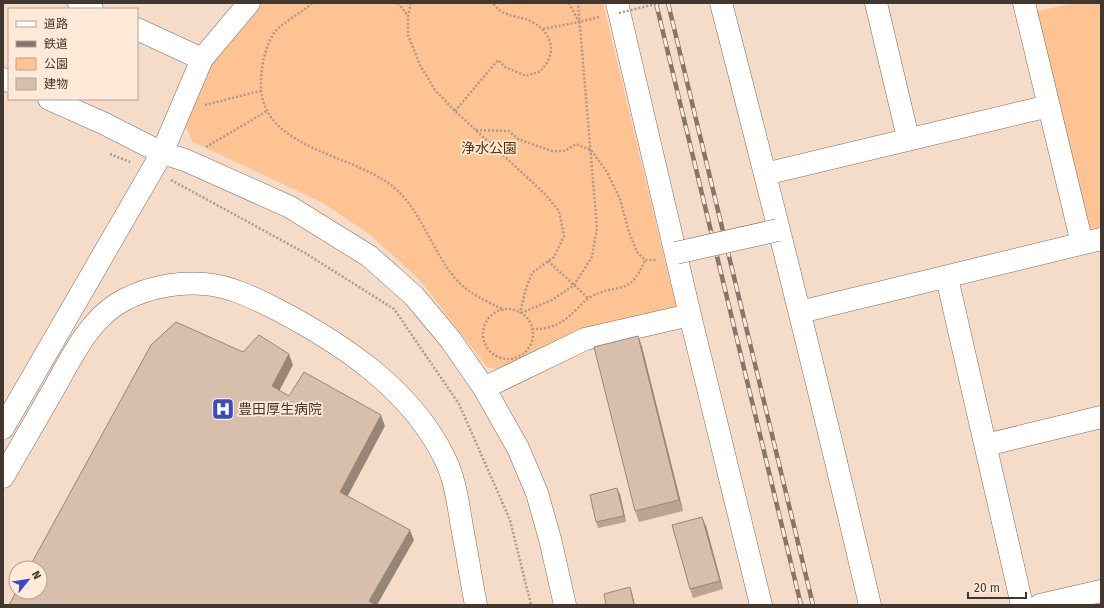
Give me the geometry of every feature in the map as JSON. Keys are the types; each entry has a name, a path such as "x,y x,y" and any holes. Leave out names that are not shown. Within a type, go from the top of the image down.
{"street":[{"path":"79,3 90,8"},
{"path":"3,428 162,153 202,59 249,3"},
{"path":"721,3 800,312 870,605"},
{"path":"876,3 908,138"},
{"path":"1024,3 1080,235 1080,244"},
{"path":"614,12 676,253 761,605"},
{"path":"138,29 202,59"},
{"path":"51,100 103,123 162,153 184,160 290,207 369,256 414,296 450,339 484,388 518,448 537,493 550,539 565,605"},
{"path":"765,174 908,138 1049,106"},
{"path":"676,253 778,230"},
{"path":"800,312 947,278 1101,239"},
{"path":"947,278 1022,605"},
{"path":"3,477 82,341 99,320 116,305 142,292 172,284 206,284 221,287 251,297 324,337 386,383 417,414 431,433 450,471 456,492 476,605"},
{"path":"484,388 585,339 690,315"},
{"path":"986,445 1101,416"},
{"path":"1040,605 1101,591"}],"path":[{"path":"312,3 275,32 262,61 260,91 267,111 282,130 302,143 378,175 400,193 415,213 454,277 474,295 504,310 520,313 526,318 532,329 532,341 523,354 508,359 493,354 484,341 483,333 485,325 493,315 504,310"},
{"path":"398,3 408,16"},
{"path":"411,3 408,16 408,35 420,65 435,90 454,111 544,193 559,211 564,236 554,257 532,273 526,288 520,313"},
{"path":"454,111 498,60 505,67 526,76 541,71 550,58 551,42 543,29 527,20 512,17 496,8 493,3"},
{"path":"569,3 579,22"},
{"path":"520,313 552,300 574,285 592,257 597,228 578,3"},
{"path":"543,29 660,3"},
{"path":"179,112 260,91"},
{"path":"184,160 267,111"},
{"path":"476,130 509,131 518,139 552,151 565,151 576,144 590,150 607,172 620,198 629,232 637,252 645,260 654,260 676,253"},
{"path":"532,329 545,330 557,326 588,298 627,286 639,276 645,260"},
{"path":"548,261 588,298"}],"green space":[{"name":"浄水公園","path":"255,3 603,3 677,311 577,330 501,370 487,367 419,279 369,234 323,203 193,142 182,120 210,56"},
{"path":"1074,3 1101,3 1101,227 1090,229 1080,221 1034,12"}],"building":[{"name":"豊田厚生病院","path":"176,322 243,352 259,335 289,354 272,386 289,396 304,372 381,415 340,492 410,530 369,601 376,605 9,605 12,600 48,600 48,560 33,560 151,345"},
{"path":"638,336 679,500 635,511 594,347"},
{"path":"617,488 624,516 596,522 590,495"},
{"path":"702,517 720,581 690,589 672,525"},
{"path":"630,587 634,605 606,605 604,594"}],"railway":[{"path":"656,3 801,605"},
{"path":"668,3 813,605"}],"place":[{"name":"豊田厚生病院","path":"223,409"}]}
